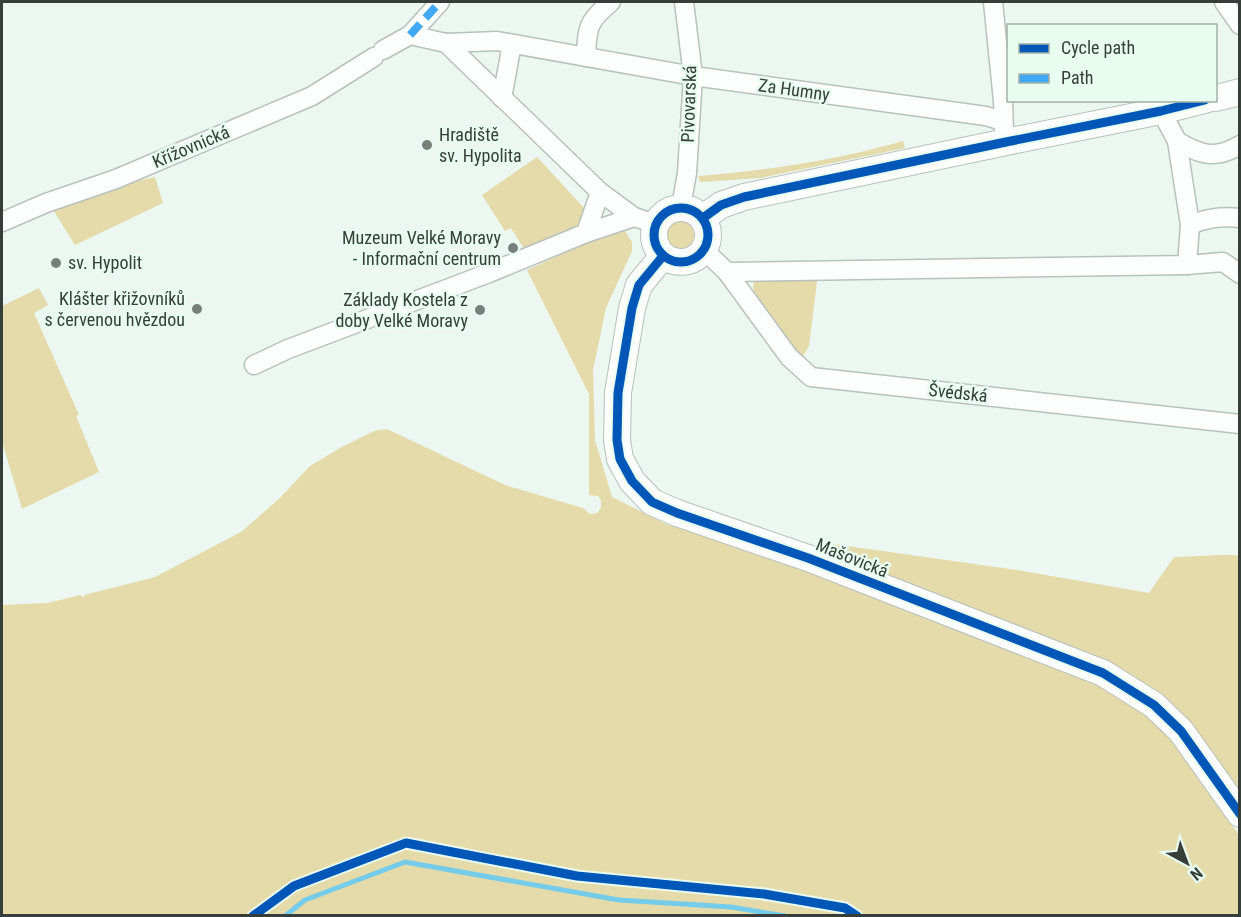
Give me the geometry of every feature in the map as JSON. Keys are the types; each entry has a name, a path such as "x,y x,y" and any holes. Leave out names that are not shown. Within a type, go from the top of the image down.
{"street":[{"path":"440,2 410,35 446,43 600,192 645,221 656,247 663,256 676,262 687,262 693,260 704,250 709,234 692,212"},
{"path":"586,57 587,30 598,12 611,2"},
{"name":"Pivovarská","path":"684,2 693,76 687,173 692,212"},
{"path":"993,2 1004,131"},
{"path":"1224,2 1239,25"},
{"name":"Křížovnická","path":"2,222 46,203 116,179 312,96 410,35"},
{"name":"Za Humny","path":"446,43 497,41 693,76 986,116 1004,131"},
{"path":"502,98 512,44"},
{"path":"254,365 297,345 586,234 645,221 666,212 692,212 721,206 744,197 1004,131 1161,111 1197,102"},
{"path":"1161,111 1177,141 1190,225 1187,265"},
{"path":"1177,141 1196,152 1206,153 1225,154 1239,145"},
{"path":"586,234 600,192"},
{"path":"1190,225 1207,218 1224,216 1239,218"},
{"name":"Švédská","path":"704,250 727,272 789,357 811,377 1239,424"},
{"name":"Mašovická","path":"663,256 639,285 632,308 618,393 616,440 620,459 632,481 651,502 808,558 1103,673 1154,705 1181,731 1239,814"},
{"path":"727,272 1187,265 1231,258 1239,274"}],"shaded area":[{"path":"903,141 905,148 760,178 700,182 698,176 801,164"},
{"path":"537,157 587,211 573,231 524,249 511,228 505,231 482,195"},
{"path":"155,177 163,203 75,245 53,210 123,184"},
{"path":"680,221 690,225 694,235 690,245 680,249 670,245 666,235 670,225"},
{"path":"624,229 632,242 632,251 606,308 593,370 595,440 612,497 670,526 804,569 906,611 1036,659 1097,684 1146,715 1172,740 1239,835 1239,915 2,915 2,605 47,603 81,595 84,598 84,595 155,577 241,532 280,498 310,466 374,431 387,429 505,485 583,508 590,514 597,513 601,508 601,500 598,496 589,495 589,394 527,270 604,235"},
{"path":"818,273 809,346 802,358 757,298 753,285 756,277"},
{"path":"39,288 48,305 34,313 79,415 76,416 99,472 22,509 2,441 2,306"},
{"path":"833,544 1017,570 1149,593 1174,557 1239,556 1239,792 1191,723 1162,695 1109,662 835,555"}],"waterway":[{"path":"285,916 305,900 405,862 619,900 731,907 785,916"}],"marked path":[{"path":"410,35 440,2"}],"cycle path":[{"path":"703,218 721,205 744,197 1197,102"},
{"path":"676,208 686,208 696,212 704,220 708,235 704,250 696,258 686,262 676,262 666,258 658,250 654,240 654,230 658,220 666,212 676,208"},
{"path":"663,256 639,285 632,308 618,393 617,440 620,459 632,481 652,502 677,513 808,558 1103,673 1154,705 1181,731 1240,814"},
{"path":"253,916 294,886 406,843 577,876 764,894 845,908 857,916"}],"place":[{"name":"Hradiště sv. Hypolita","path":"427,145"},
{"name":"Muzeum Velké Moravy - Informační centrum","path":"513,248"},
{"name":"sv. Hypolit","path":"56,263"},
{"name":"Klášter křižovníků s červenou hvězdou","path":"197,309"},
{"name":"Základy Kostela z doby Velké Moravy","path":"480,310"}]}
